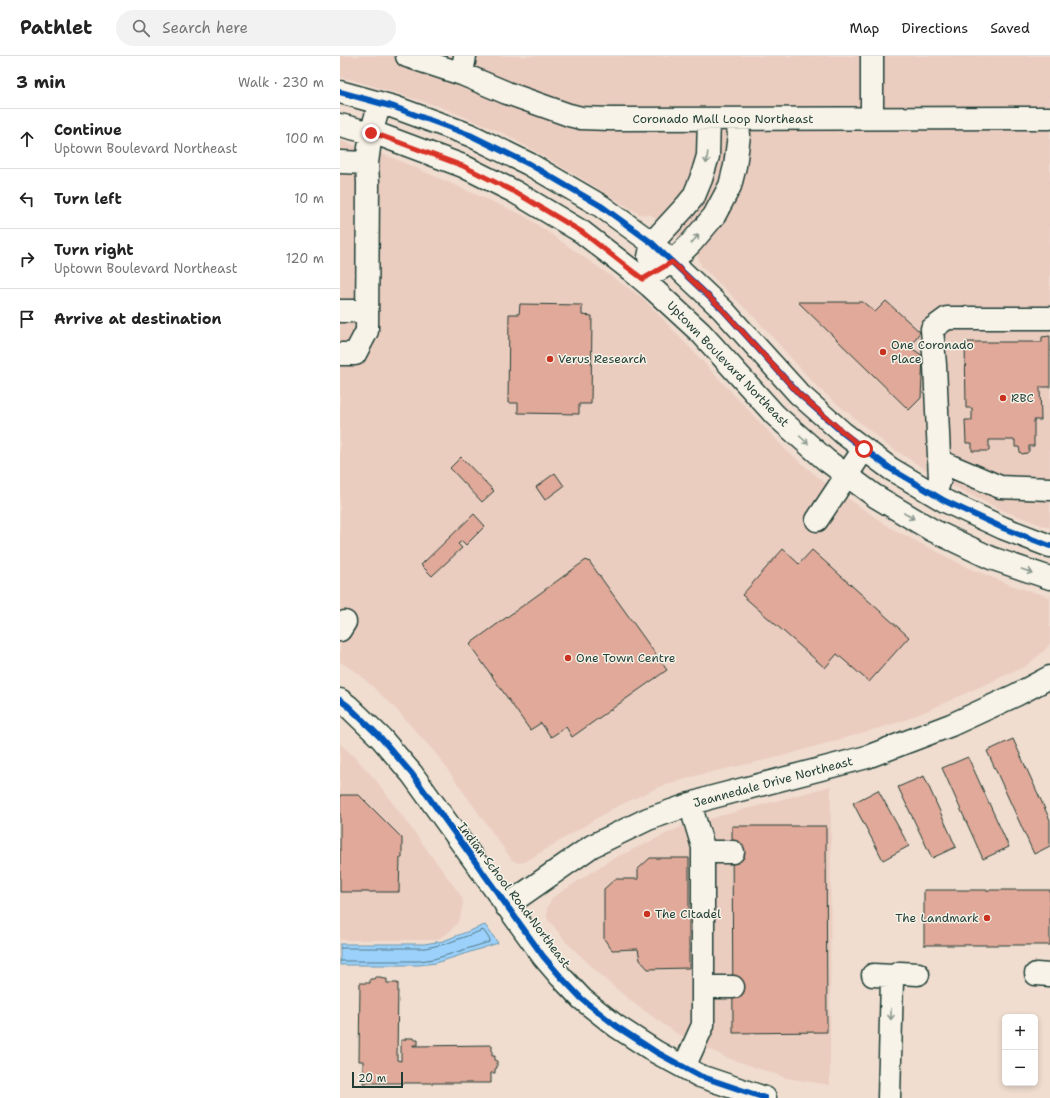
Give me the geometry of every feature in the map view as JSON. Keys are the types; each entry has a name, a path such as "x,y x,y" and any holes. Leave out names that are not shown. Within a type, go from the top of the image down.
{"street":[{"name":"Coronado Mall Loop Northeast","path":"407,56 464,65 507,93 581,118 1050,118"},
{"path":"872,56 872,118"},
{"path":"340,92 380,103 470,135 529,164 601,206 652,243 723,310 799,394 864,449 891,469 945,501 1003,528 1050,546"},
{"path":"340,354 355,354 367,331 367,163 371,133 380,103"},
{"path":"643,279 652,243 694,196 699,184 708,156 709,119"},
{"path":"643,279 672,262 692,243 714,216 730,186 735,166 739,135 737,119"},
{"name":"Uptown Boulevard Northeast","path":"340,125 382,136 463,166 515,192 582,232 643,279 701,333 776,414 826,460 875,496 932,530 991,558 1050,578"},
{"path":"340,162 367,163"},
{"path":"340,311 367,311"},
{"path":"935,495 940,479 932,329 947,318 1050,318"},
{"path":"818,520 864,449"},
{"path":"939,461 1000,487 1050,489"},
{"name":"Jeannedale Drive Northeast","path":"506,906 592,846 648,818 709,798 868,757 950,725 1016,696 1050,677"},
{"name":"Indian School Road Northeast","path":"340,700 381,738 412,774 543,956 582,999 616,1026 656,1052 700,1076 765,1098"},
{"path":"684,1067 702,1026 702,847 690,804"},
{"path":"702,852 733,852"},
{"path":"889,1098 892,980 883,975 900,973 918,974"},
{"path":"702,987 733,987"}],"shaded area":[{"path":"340,56 1050,56 1050,528 1006,512 948,484 887,445 819,389 754,317 701,266 697,250 693,249 651,215 639,214 505,134 441,107 340,77"},
{"path":"340,141 391,157 525,216 644,299 787,451 824,482 891,528 969,568 1014,586 1050,597 1050,644 1026,666 927,711 897,723 779,757 699,775 657,788 612,809 525,862 518,863 512,860 437,755 394,707 359,674 340,662"},
{"path":"340,744 353,755 375,779 462,897 463,903 460,918 447,934 436,940 340,940"},
{"path":"831,786 830,1085 786,1078 725,1057 676,1033 636,1005 609,983 566,942 547,918 547,908 552,898 610,860 683,826"}],"water":[{"path":"485,925 498,943 436,963 419,965 340,965 340,944 424,944 443,941"}],"building":[{"name":"One Coronado Place","path":"886,301 920,332 910,347 923,356 921,398 909,410 798,302 863,302 875,312"},
{"name":"Verus Research","path":"520,304 582,305 582,315 592,316 591,404 579,404 579,414 518,413 518,403 508,403 509,314 519,314"},
{"name":"RBC","path":"1050,336 1050,387 1040,387 1041,420 1034,420 1034,446 1029,446 1029,451 1022,454 1019,447 1015,447 1015,440 989,440 989,451 972,451 972,443 966,443 965,420 972,420 972,408 966,408 965,342 1042,342 1042,337"},
{"path":"461,457 494,491 482,502 450,468"},
{"path":"555,473 564,486 545,500 536,487"},
{"path":"474,514 485,526 466,545 462,541 458,544 462,548 432,576 421,565"},
{"path":"783,549 799,564 812,550 909,637 869,682 837,654 825,668 742,595"},
{"name":"One Town Centre","path":"586,560 588,562 589,561 667,670 572,737 566,727 551,737 541,723 530,730 470,645"},
{"path":"1013,739 1050,820 1050,846 1034,854 987,751"},
{"path":"968,757 1009,847 983,859 942,768"},
{"path":"924,776 956,847 932,858 898,787"},
{"path":"878,790 909,846 883,860 853,803"},
{"path":"340,795 359,795 402,838 399,892 340,892"},
{"path":"732,826 826,826 827,1032 733,1033"},
{"name":"The Citadel","path":"650,858 689,858 689,968 648,969 640,960 638,949 612,950 604,939 604,889 615,879 638,879 638,869"},
{"name":"The Landmark","path":"924,890 1050,890 1050,945 924,945"},
{"path":"375,977 387,979 387,983 398,983 397,1060 401,1061 401,1040 405,1040 406,1038 418,1040 418,1045 413,1046 492,1045 492,1056 495,1056 497,1068 495,1069 495,1073 491,1073 491,1083 363,1083 363,1061 359,1061 360,983 370,983 370,979 374,979"}],"cycle path":[{"path":"340,92 394,107 470,135 529,164 601,206 652,243 723,310 799,394 843,433 864,449 891,469 945,501 1003,528 1050,546"},
{"path":"340,700 381,738 412,774 543,956 582,999 616,1026 656,1052 700,1076 765,1098"}],"place":[{"name":"One Coronado Place","path":"883,352"},
{"name":"Verus Research","path":"550,359"},
{"name":"RBC","path":"1003,398"},
{"name":"One Town Centre","path":"568,658"},
{"name":"The Citadel","path":"647,914"},
{"name":"The Landmark","path":"987,918"}],"route":[{"path":"371,133 463,166 515,192 582,232 643,279 672,262 723,310 799,394 864,449"}]}
